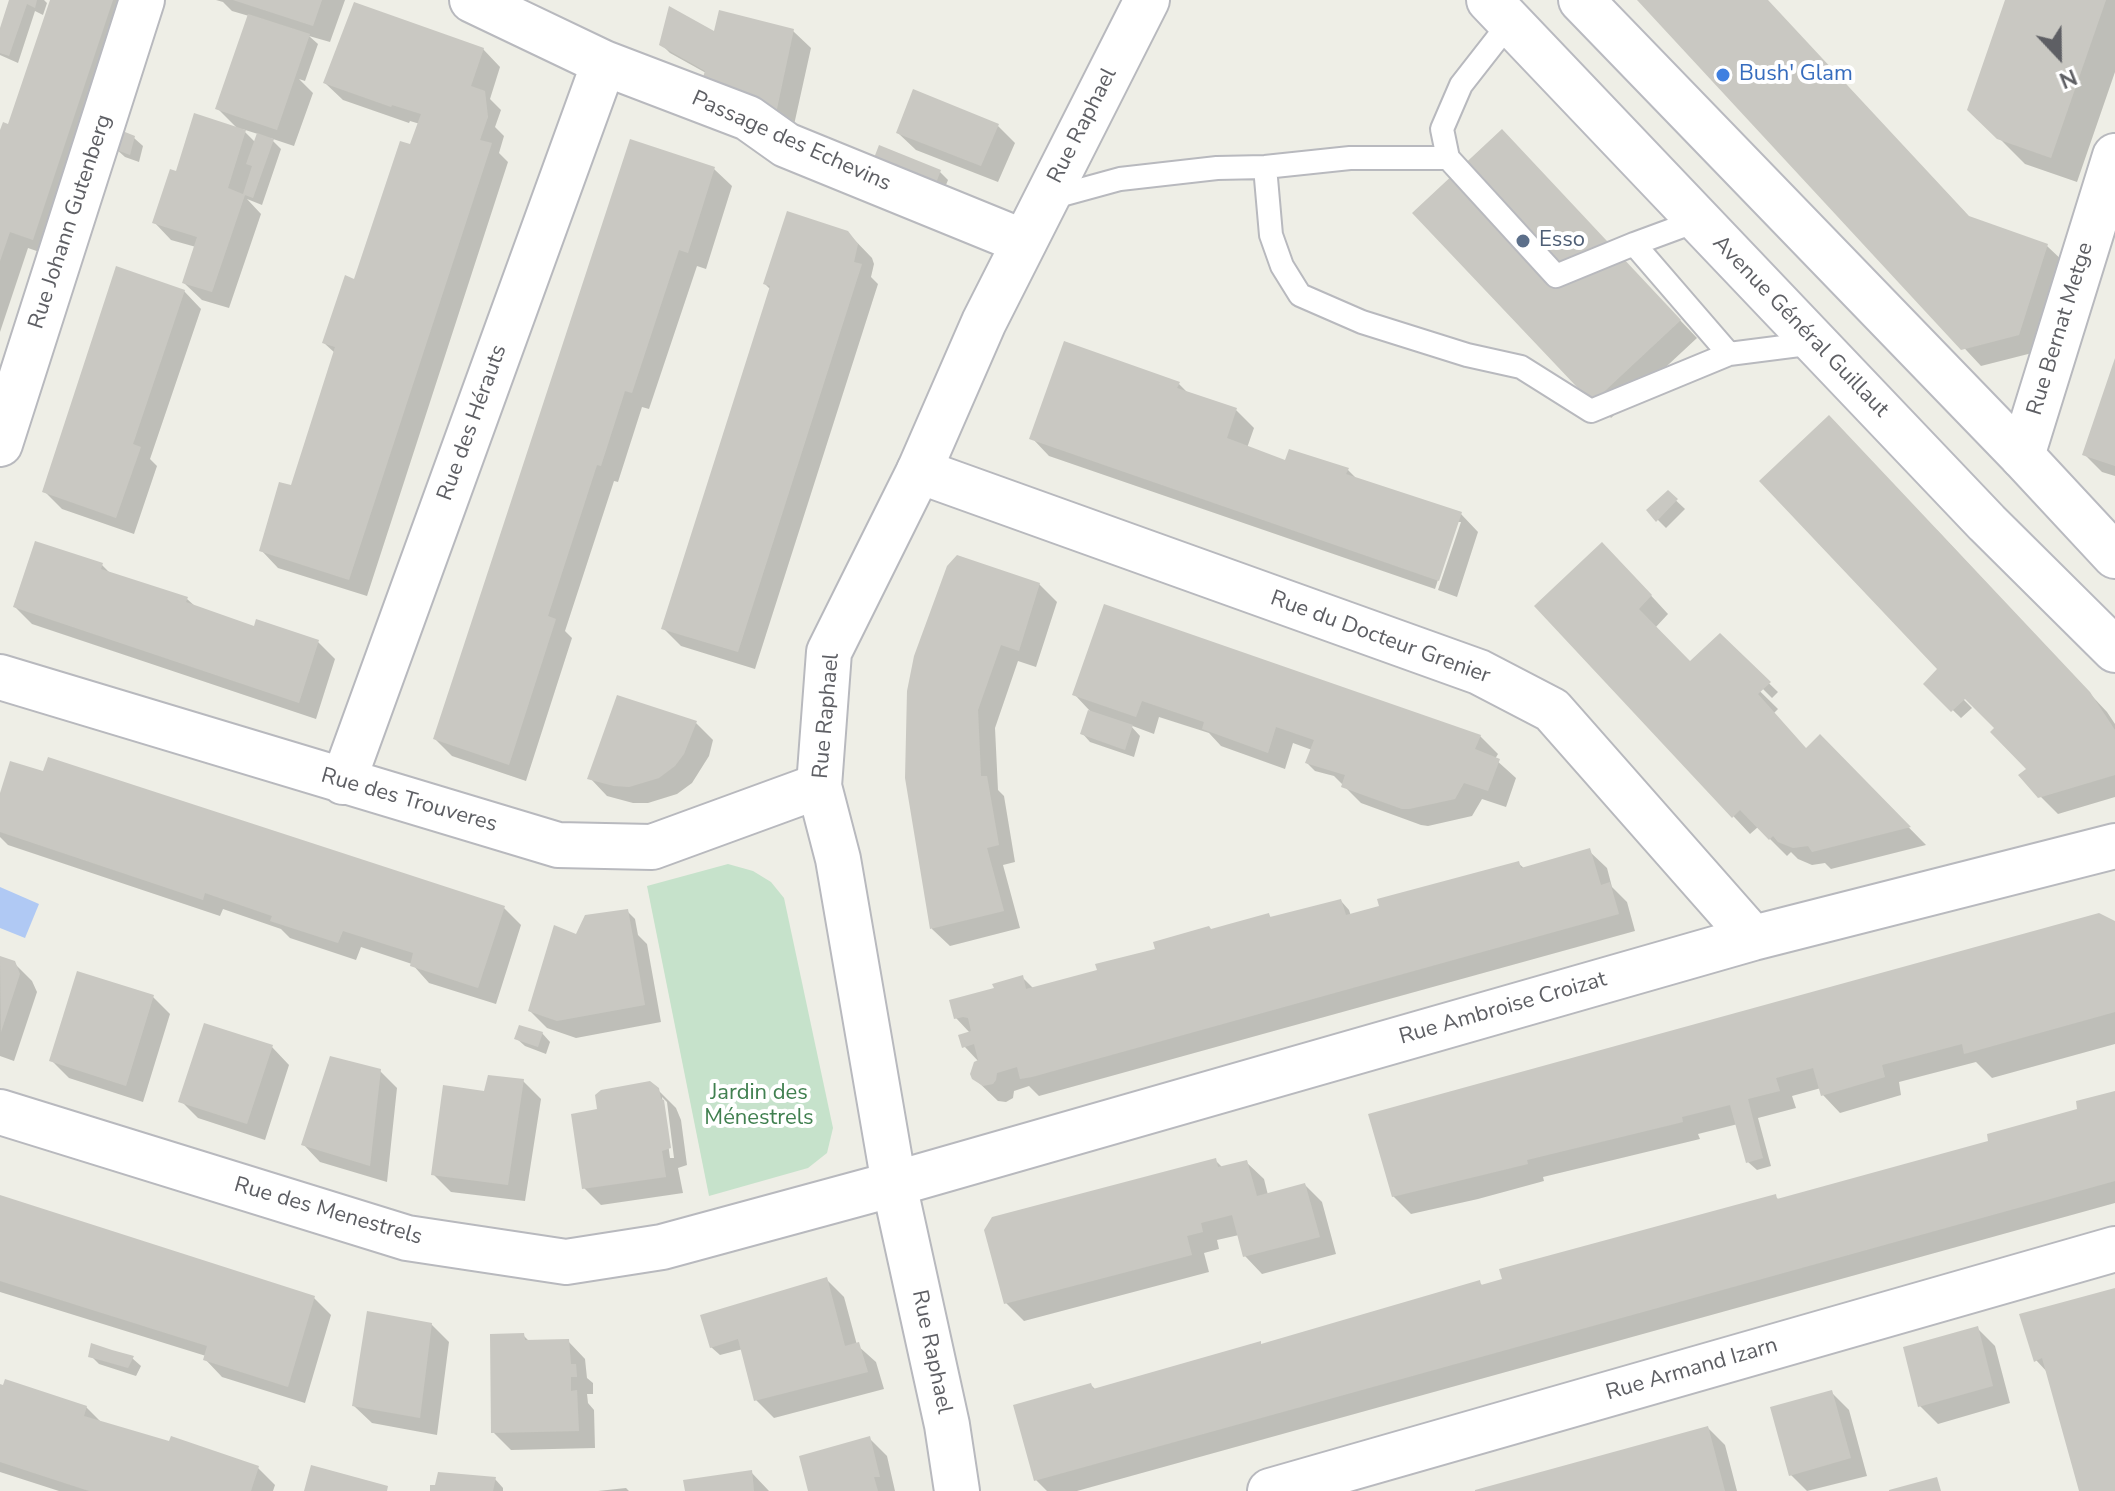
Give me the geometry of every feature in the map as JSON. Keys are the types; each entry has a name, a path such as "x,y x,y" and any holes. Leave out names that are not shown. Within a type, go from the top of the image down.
{"street":[{"name":"Rue Johann Gutenberg","path":"0,444 142,0"},
{"name":"Passage des Echevins","path":"472,0 604,63 748,118 786,145 1024,242"},
{"name":"Rue Raphael","path":"957,1491 947,1425 894,1184 838,859 819,786 829,652 919,471 984,322 1147,0"},
{"path":"1581,0 2115,556"},
{"name":"Avenue Général Guillaut","path":"1500,11 1987,523 2115,650"},
{"name":"Rue des Hérauts","path":"343,782 604,63"},
{"name":"Rue Bernat Metge","path":"2022,456 2115,156"},
{"name":"Rue du Docteur Grenier","path":"919,471 1479,672 1552,710 1753,938"},
{"name":"Rue des Trouveres","path":"0,677 558,845 652,847 819,786"},
{"name":"Rue Ambroise Croizat","path":"894,1184 1753,938 2115,846"},
{"name":"Rue des Menestrels","path":"0,1112 407,1238 566,1262 662,1247 894,1184"},
{"name":"Rue Armand Izarn","path":"1270,1491 2115,1249"}],"lane":[{"path":"1500,11 1442,129 1448,158 1556,276 1699,220"},
{"path":"1045,200 1120,179 1217,168 1265,167 1350,158 1448,158"},
{"path":"1265,167 1271,235 1282,266 1300,295 1362,322 1467,355 1521,367 1591,411 1729,354 1815,343"},
{"path":"1634,244 1729,354"}],"green space":[{"name":"Jardin des Ménestrels","path":"728,864 753,871 771,882 784,898 833,1128 827,1153 808,1168 709,1196 647,886"}],"water":[{"path":"0,887 39,904 25,938 0,928"}],"building":[{"path":"9,0 37,0 35,8 27,4 9,56 0,53 0,28"},
{"path":"50,0 113,0 33,240 10,232 0,261 0,130 3,122 8,124"},
{"path":"233,0 322,0 313,26"},
{"path":"1637,0 1768,0 1969,216 2048,244 2019,335 1961,350"},
{"path":"2005,0 2106,0 2051,158 1997,139 1967,110"},
{"path":"354,2 484,48 471,86 485,91 488,117 480,140 492,143 349,580 259,551 279,482 291,485 335,347 322,343 345,275 354,279 400,141 410,144 421,114 323,83"},
{"path":"669,6 714,31 719,10 794,29 775,118 761,115 703,77 705,71 659,45"},
{"path":"248,14 310,34 277,130 215,109"},
{"path":"913,89 999,124 981,166 896,133"},
{"path":"194,113 246,130 228,188 245,195 212,292 182,283 197,237 152,223 170,169 176,171"},
{"name":"Esso","path":"1502,129 1681,320 1592,403 1412,213"},
{"path":"120,130 135,136 130,155 114,149"},
{"path":"257,133 274,139 253,198 243,194 252,166 246,164"},
{"path":"630,139 715,167 688,253 679,250 632,393 625,391 601,466 597,465 548,616 556,619 509,765 433,739"},
{"path":"879,145 941,170 936,183 874,158"},
{"path":"787,211 848,231 858,244 854,262 862,264 738,652 661,629 770,286 763,284"},
{"path":"116,266 185,290 133,444 141,447 116,518 42,492"},
{"path":"1064,341 1180,382 1177,388 1237,408 1227,438 1285,460 1289,449 1349,468 1346,474 1462,512 1439,581 1029,439"},
{"path":"2115,358 2115,466 2082,455"},
{"path":"1829,415 2090,692 2115,730 2115,775 2038,798 2018,775 2026,769 1990,732 1994,728 1965,699 1951,712 1923,684 1937,669 1759,481"},
{"path":"1668,490 1678,499 1656,522 1646,510"},
{"path":"35,541 103,563 101,569 188,597 186,602 254,626 256,619 319,640 299,703 13,607"},
{"path":"1602,542 1652,595 1639,609 1690,661 1720,633 1771,682 1758,694 1806,748 1820,734 1911,827 1812,852 1808,846 1793,848 1778,842 1773,836 1769,840 1740,810 1732,818 1534,606"},
{"path":"957,555 1040,583 1019,651 1001,645 978,710 981,776 987,776 999,845 987,848 1004,911 930,929 905,778 907,691 914,656 947,566"},
{"path":"1104,604 1481,735 1475,749 1500,759 1488,791 1464,783 1455,799 1402,809 1341,787 1345,775 1305,763 1314,740 1276,727 1268,753 1202,729 1204,722 1142,701 1136,717 1072,695"},
{"path":"617,695 697,721 684,754 675,766 659,778 629,787 587,779"},
{"path":"1088,710 1133,725 1125,750 1080,734"},
{"path":"48,757 505,906 478,988 410,966 413,953 343,931 338,943 270,921 272,916 205,893 203,900 0,832 0,793 10,761 43,771"},
{"path":"1590,848 1601,885 1610,882 1619,914 1032,1077 1020,1079 1017,1067 997,1073 993,1084 983,1086 970,1074 974,1062 978,1060 974,1044 962,1048 958,1035 971,1031 968,1018 954,1019 949,1000 994,988 992,984 1023,975 1026,989 1097,970 1095,964 1155,949 1153,942 1209,926 1211,929 1269,913 1270,917 1341,899 1346,915 1379,906 1377,899 1519,861 1521,868"},
{"path":"628,909 645,1005 557,1021 528,1011 554,925 576,934 585,915"},
{"path":"2099,913 2115,921 2115,1012 1964,1054 1962,1044 1882,1065 1885,1077 1821,1096 1813,1068 1776,1078 1780,1091 1748,1099 1763,1158 1746,1163 1730,1105 1682,1117 1683,1122 1392,1197 1368,1114"},
{"path":"0,956 15,961 20,974 1,1032"},
{"path":"77,971 154,995 126,1086 49,1061"},
{"path":"204,1023 273,1045 247,1124 178,1102"},
{"path":"519,1025 543,1032 538,1047 514,1039"},
{"path":"330,1056 381,1069 370,1166 301,1145"},
{"path":"488,1075 524,1079 508,1185 431,1175 443,1085 484,1091"},
{"path":"650,1081 659,1088 664,1100 671,1148 662,1151 666,1177 582,1189 571,1114 597,1109 595,1095 601,1090"},
{"path":"2115,1091 2115,1181 1034,1481 1013,1405 1091,1383 1093,1389 1480,1280 1481,1285 1502,1279 1499,1269 1776,1194 1777,1199 1988,1141 1987,1134 2077,1109 2076,1101"},
{"path":"1216,1158 1218,1167 1247,1160 1257,1196 1305,1183 1320,1237 1243,1257 1232,1215 1201,1223 1203,1232 1187,1236 1192,1255 1004,1304 984,1230 992,1217"},
{"path":"0,1195 315,1296 288,1387 203,1360 207,1346 0,1281"},
{"path":"827,1277 845,1346 859,1342 868,1372 754,1401 738,1339 710,1348 700,1315"},
{"path":"2115,1288 2115,1491 2079,1491 2042,1358 2034,1362 2019,1314"},
{"path":"367,1311 432,1323 420,1418 352,1406"},
{"path":"1978,1326 1993,1386 1918,1407 1903,1347"},
{"path":"524,1333 525,1340 569,1339 571,1364 576,1364 577,1377 571,1377 571,1391 577,1390 579,1431 491,1433 490,1334"},
{"path":"91,1343 134,1356 128,1368 88,1357"},
{"path":"5,1379 87,1406 84,1416 169,1441 171,1436 259,1466 251,1491 89,1491 0,1462 0,1384 3,1385"},
{"path":"1832,1390 1851,1458 1789,1476 1770,1407"},
{"path":"1708,1426 1725,1491 1475,1491 1475,1490"},
{"path":"870,1436 880,1477 874,1477 878,1491 808,1491 799,1456"},
{"path":"311,1465 388,1486 387,1491 304,1491"},
{"path":"752,1470 754,1491 685,1491 683,1480"},
{"path":"438,1472 496,1477 493,1491 430,1491"},
{"path":"1937,1477 1941,1491 1889,1491 1889,1490"}],"place":[{"name":"Bush' Glam","path":"1723,75"},
{"name":"Esso","path":"1523,241"}]}
